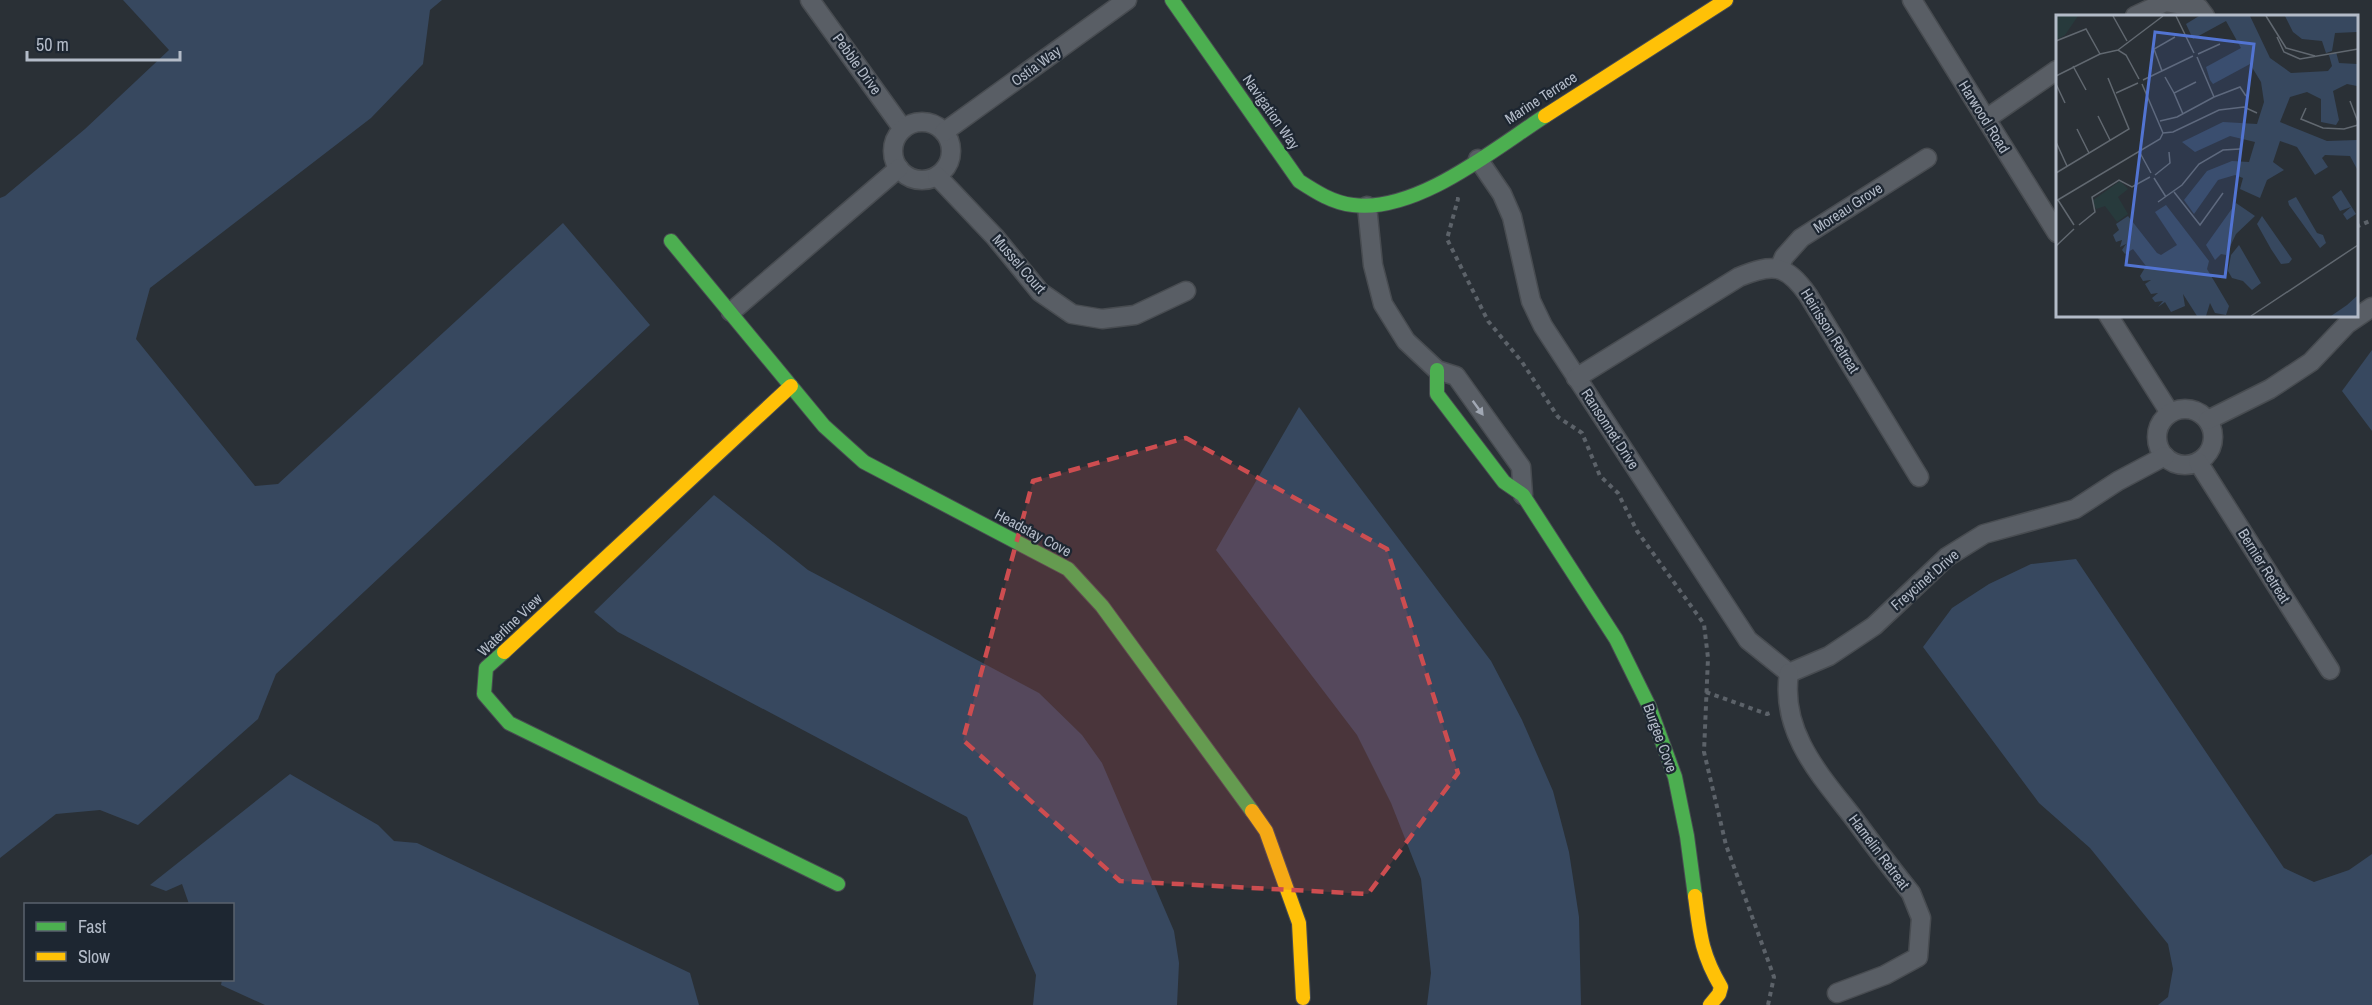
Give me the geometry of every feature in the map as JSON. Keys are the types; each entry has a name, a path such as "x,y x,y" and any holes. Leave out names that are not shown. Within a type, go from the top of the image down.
{"street":[{"name":"Pebble Drive","path":"810,0 903,129"},
{"name":"Ostia Way","path":"944,132 1127,0"},
{"name":"Navigation Way","path":"1172,0 1299,181 1319,196 1344,206 1367,206"},
{"name":"Marine Terrace","path":"1367,206 1391,202 1423,191 1478,159 1726,0"},
{"name":"Harwood Road","path":"1912,0 2056,231"},
{"path":"2137,15 2165,2 2199,8 2204,15"},
{"path":"1986,119 2056,71"},
{"path":"914,122 927,122 944,132 949,141 949,160 936,176 916,179 899,168 894,160 894,143 903,129 914,122"},
{"name":"Moreau Grove","path":"1779,269 1784,257 1801,238 1926,158"},
{"name":"Ransonnet Drive","path":"1478,159 1502,194 1512,217 1531,301 1543,326 1748,640 1789,673"},
{"path":"731,312 899,168"},
{"name":"Mussel Court","path":"936,176 995,237 1040,292 1072,314 1102,319 1136,315 1186,291"},
{"name":"Burgee Cove","path":"1367,206 1373,265 1383,304 1406,340 1437,370 1456,376 1521,467 1523,495"},
{"name":"Headstay Cove","path":"671,241 824,426 864,462 1068,569 1102,606 1266,831 1299,923 1303,998"},
{"path":"1576,378 1739,277 1768,267 1779,269"},
{"name":"Heirisson Retreat","path":"1779,269 1789,273 1797,280 1808,295 1919,477"},
{"path":"2208,420 2270,389 2311,362 2347,324 2372,307"},
{"path":"2109,316 2170,413"},
{"name":"Burgee Cove","path":"1437,370 1437,394 1504,482 1523,495 1616,639 1649,706 1675,777 1687,836 1702,948 1709,967 1721,987 1719,994 1710,1005"},
{"name":"Waterline View","path":"791,386 486,668 484,694 509,723 838,884"},
{"path":"2186,409 2202,414 2208,420 2212,429 2211,448 2198,462 2181,464 2165,456 2158,442 2158,434 2160,426 2170,413 2186,409"},
{"name":"Freycinet Drive","path":"1789,673 1829,656 1874,626 1947,557 1984,534 2075,509 2118,480 2165,456"},
{"name":"Bernier Retreat","path":"2198,462 2330,670"},
{"name":"Hamelin Retreat","path":"1789,673 1786,691 1789,708 1808,759 1911,893 1921,918 1918,957 1886,975 1837,993"}],"path":[{"path":"1423,191 1458,199 1447,239 1488,321 1522,362 1558,417 1582,433 1600,476 1618,493 1636,531 1704,624 1708,658 1704,752 1726,845 1774,977 1768,1005"},
{"path":"2357,226 2372,220"},
{"path":"1706,692 1767,714 1789,708"}],"highlighted area":[{"path":"1186,438 1387,549 1458,773 1368,894 1120,881 963,740 1033,481"}],"water":[{"path":"123,0 442,0 430,10 423,64 371,118 150,288 136,339 255,486 278,484 563,223 650,325 276,674 258,719 138,825 100,810 56,814 0,858 0,198 85,129 169,50"},
{"path":"2372,350 2372,431 2342,391"},
{"path":"1299,407 1491,661 1522,720 1553,791 1569,852 1579,917 1581,1005 1427,1005 1431,973 1421,879 1391,803 1357,735 1216,550"},
{"path":"714,495 808,570 1039,693 1082,735 1102,763 1174,931 1179,963 1177,1005 1033,1005 1036,975 967,817 618,632 594,612"},
{"path":"2076,559 2284,868 2314,882 2349,870 2372,854 2372,1005 2158,1005 2168,997 2173,969 2168,944 2090,848 2039,803 1923,647 1952,608 1989,584 2031,564"},
{"path":"290,774 378,825 394,841 417,843 690,973 699,1005 265,1005 221,985 222,981 234,981 234,903 189,903 182,884 166,891 150,885"}],"traffic: fast":[{"path":"1172,0 1299,181 1339,202 1353,205 1378,205 1403,199 1428,189 1479,161 1545,116"},
{"path":"671,241 824,426 864,462 1068,569 1102,606 1252,811"},
{"path":"1437,370 1437,394 1504,482 1523,495 1616,639 1649,706 1675,777 1687,836 1695,896"},
{"path":"504,652 486,668 484,694 509,723 838,884"}],"traffic: slow":[{"path":"1545,116 1726,0"},
{"path":"504,652 791,386"},
{"path":"1252,811 1266,831 1299,923 1303,998"},
{"path":"1695,896 1705,953 1721,987 1719,994 1710,1005"}]}
